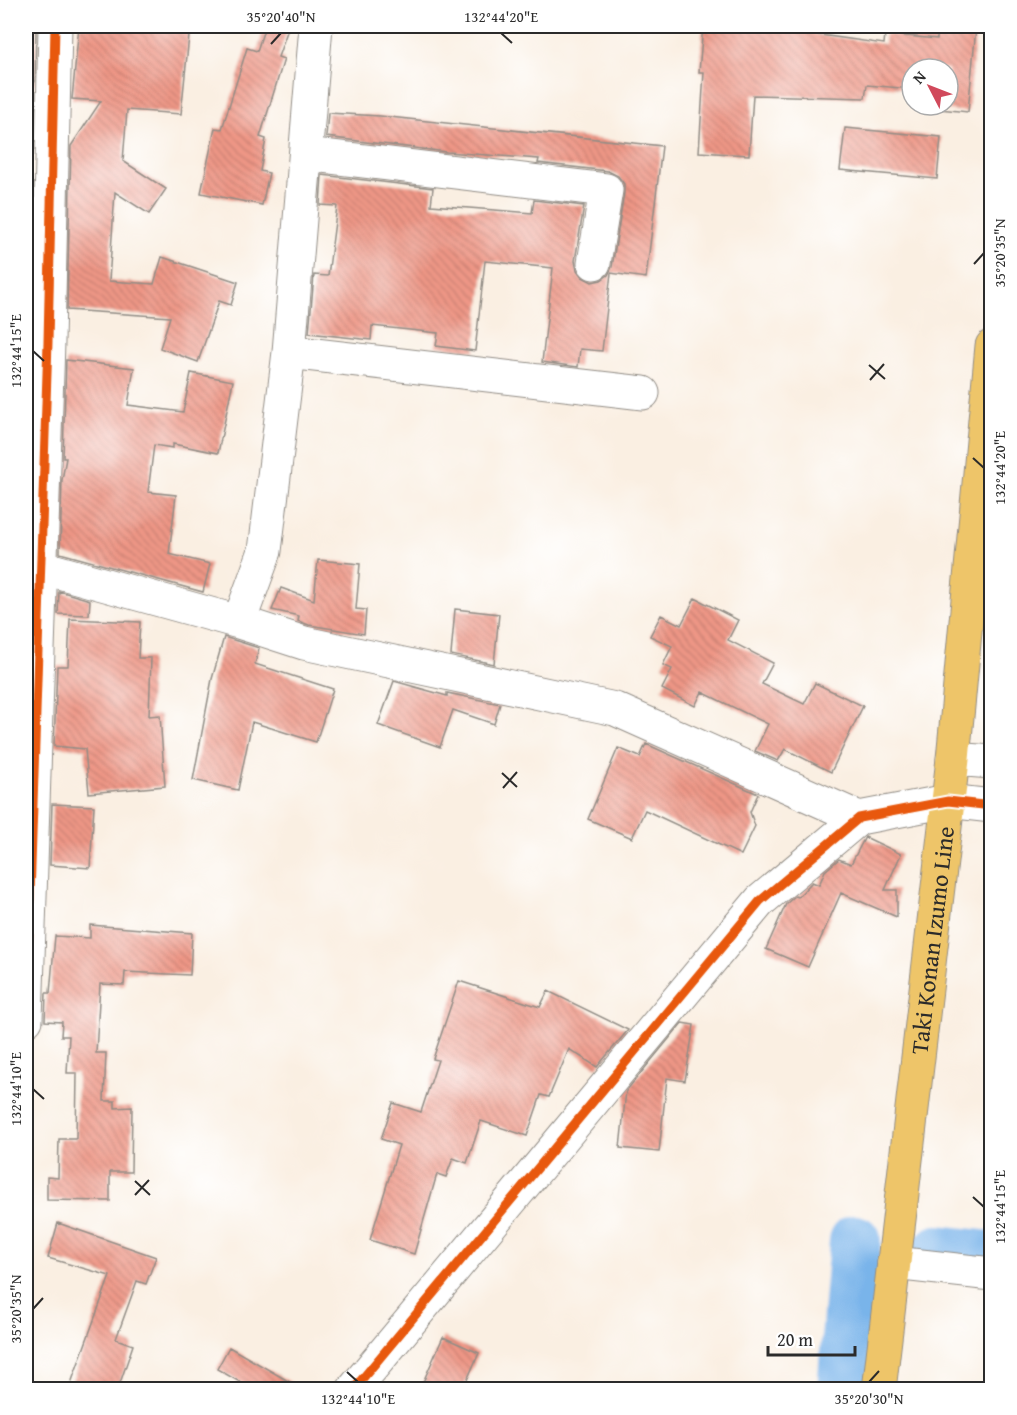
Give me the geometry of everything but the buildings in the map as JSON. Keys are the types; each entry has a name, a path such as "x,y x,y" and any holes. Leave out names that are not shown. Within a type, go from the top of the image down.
{"main road":[{"name":"Taki Konan Izumo Line","path":"879,1389 985,494 992,345"}],"street":[{"path":"26,1020 29,811 41,567 37,341 55,26"},
{"path":"239,622 265,551 289,352 316,26"},
{"path":"306,154 606,190 594,263"},
{"path":"289,352 643,393"},
{"path":"41,567 239,622 304,643 615,709 859,818"},
{"path":"953,759 992,762"},
{"path":"353,1389 760,902 859,818 948,801 992,806"},
{"path":"894,1263 992,1274"}],"waterway":[{"path":"843,1390 855,1241"},
{"path":"938,1251 992,1257"}],"cycle path":[{"path":"26,1020 48,342 55,26"},
{"path":"353,1390 760,901 859,818 948,801 992,806"}]}
